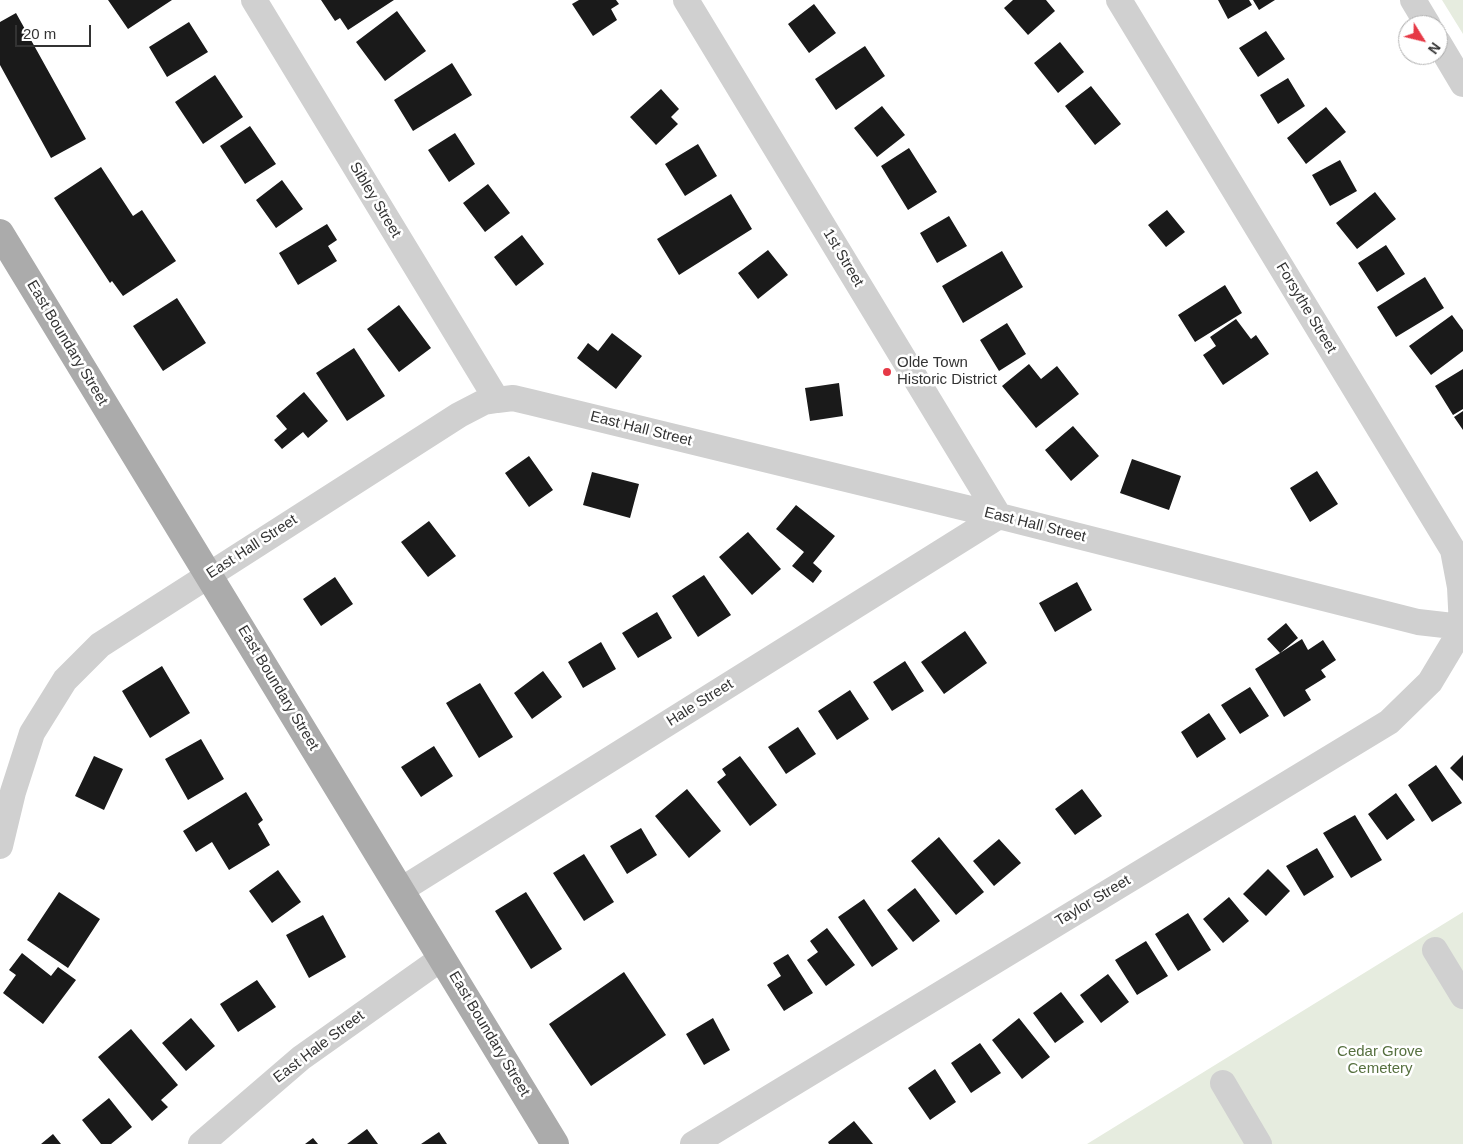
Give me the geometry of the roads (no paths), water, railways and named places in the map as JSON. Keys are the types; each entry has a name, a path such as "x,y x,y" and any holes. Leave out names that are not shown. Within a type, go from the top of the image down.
{"main road":[{"name":"East Boundary Street","path":"0,233 555,1144"}],"street":[{"name":"Sibley Street","path":"254,0 497,400"},
{"name":"1st Street","path":"686,0 999,516"},
{"name":"Forsythe Street","path":"1119,0 1453,550 1460,588 1463,627"},
{"path":"1413,0 1422,15"},
{"path":"1448,59 1463,84"},
{"name":"East Hall Street","path":"0,846 13,792 32,733 65,680 100,645 208,574 459,415 484,402 497,400 513,398 999,516 1418,622 1463,627"},
{"name":"Hale Street","path":"401,890 999,516"},
{"name":"Taylor Street","path":"693,1144 1389,722 1430,682 1463,627"},
{"path":"1435,950 1463,996"},
{"name":"East Hale Street","path":"201,1144 302,1058 442,958"},
{"path":"1223,1083 1259,1144"}],"place":[{"name":"Olde Town Historic District","path":"887,372"}],"park label":[{"name":"Cedar Grove Cemetery","path":"1380,1060"}]}
